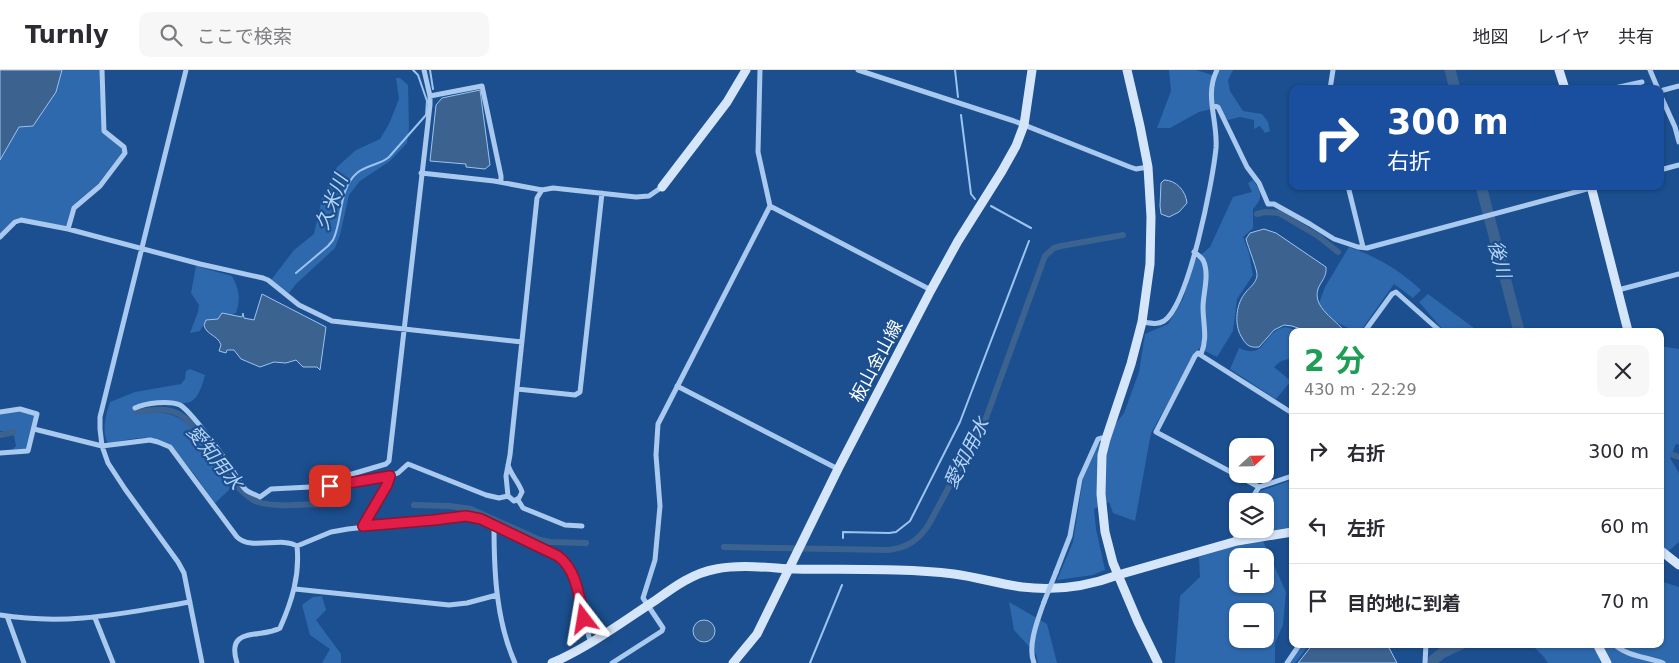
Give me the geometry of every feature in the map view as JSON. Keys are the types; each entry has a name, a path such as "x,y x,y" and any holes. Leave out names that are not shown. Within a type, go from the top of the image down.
{"street":[{"path":"68,230 74,208 100,186 125,153 124,147 104,132 102,70"},
{"path":"186,70 100,417 100,429 102,446 108,464 184,572 202,663"},
{"path":"318,486 325,482 386,464 389,461 430,96 424,70"},
{"path":"421,173 501,182 542,190 553,188 646,197 662,187 728,102 746,70"},
{"path":"612,663 662,631 663,628 643,598 655,560 660,506 656,456 658,424 770,206 758,152 760,70"},
{"path":"858,70 1024,125 1130,167 1136,169 1148,168"},
{"name":"板山金山線","path":"733,663 757,634 838,469 931,290 958,241 1016,146 1024,125 1032,70"},
{"path":"1127,70 1148,168 1152,238 1149,284 1142,322 1131,364 1102,455 1102,513 1105,532 1118,575 1158,663"},
{"path":"1142,322 1159,323 1166,320 1171,314 1181,295 1194,252 1208,204 1216,148 1210,94 1217,70"},
{"path":"1331,85 1333,70"},
{"path":"1560,70 1564,85"},
{"path":"1650,70 1656,85"},
{"path":"1628,85 1642,82"},
{"path":"430,96 482,86 501,182"},
{"path":"1664,90 1679,86"},
{"path":"1664,102 1675,127 1679,142"},
{"path":"1212,104 1218,107 1247,166 1260,183 1268,204 1274,204 1334,239 1358,247 1367,248 1582,190"},
{"path":"1664,169 1679,165"},
{"path":"518,500 514,501 508,496 506,476 538,198 542,190"},
{"path":"1349,190 1363,247"},
{"path":"1594,190 1627,328"},
{"path":"517,389 575,395 580,392 602,193"},
{"path":"770,206 931,290"},
{"path":"0,237 15,222 20,220 68,230 268,280 299,304 332,321 522,342"},
{"path":"1194,252 1202,260 1205,268 1203,308 1205,339 1201,354 1198,353 1195,356 1156,432 1260,487"},
{"path":"1618,290 1679,274"},
{"path":"1367,328 1392,294 1396,292 1437,328"},
{"path":"1198,353 1289,412"},
{"path":"677,386 838,469"},
{"path":"135,408 143,404 180,405 192,416 242,485 260,497 271,489 330,486 390,476 398,473 408,464 494,498 508,496"},
{"path":"0,412 20,409 37,414 28,451 0,453"},
{"path":"34,429 102,446 143,440 165,444 170,447 241,541 288,543 297,546 331,532 363,526 460,516 481,519 566,562 571,570 591,642"},
{"path":"1034,663 1032,654 1034,636 1044,602 1070,536 1080,479 1098,439 1106,439"},
{"path":"508,466 511,475 522,490 522,495 518,500"},
{"path":"363,526 387,485 390,476"},
{"path":"1256,493 1260,487 1289,477"},
{"path":"518,500 523,508 565,525 582,526"},
{"path":"494,526 497,595 506,643 515,663"},
{"path":"552,663 572,654 688,579 709,571 726,568 934,572 1042,589 1084,586 1236,541 1289,532"},
{"path":"237,663 234,652 238,642 252,633 274,631 280,628 295,589 299,561 297,546"},
{"path":"1664,553 1679,564"},
{"path":"295,589 449,605 466,603 497,595"},
{"path":"0,615 46,619 95,618 190,602"},
{"path":"7,616 24,663"},
{"path":"95,618 113,663"},
{"path":"1287,663 1297,648"},
{"path":"1425,663 1426,648"},
{"path":"1599,648 1607,663"},
{"path":"1618,648 1663,663"}],"shaded area":[{"path":"0,70 62,70 56,92 33,126 19,127 0,160"},
{"path":"62,70 100,70 103,130 122,148 123,152 97,185 72,206 66,226 18,218 0,234 0,160 19,127 33,126 56,92"},
{"path":"1169,70 1196,70 1212,75 1221,70 1233,70 1228,80 1230,91 1243,111 1262,114 1268,122 1270,131 1265,133 1260,126 1254,129 1254,120 1240,117 1228,120 1216,108 1199,112 1170,128 1157,128 1171,91"},
{"path":"396,78 400,78 408,85 409,128 407,143 390,161 360,181 349,195 340,235 335,248 296,284 289,293 276,286 271,280 294,250 314,234 322,198 337,167 356,150 380,139 389,124 399,99"},
{"path":"480,90 490,165 485,169 466,167 466,164 430,161 436,105 442,98"},
{"path":"1164,180 1173,182 1180,187 1185,194 1187,203 1179,212 1169,217 1161,214 1161,183"},
{"path":"1253,180 1259,191 1260,198 1253,209 1253,228 1243,237 1249,253 1253,275 1237,299 1233,331 1217,357 1199,348 1151,433 1135,521 1113,513 1109,502 1094,509 1096,529 1105,570 1093,575 1057,580 1073,542 1083,479 1097,447 1124,413 1139,372 1145,334 1168,324 1183,299 1195,260 1210,247 1233,197 1252,192 1248,183"},
{"path":"1264,229 1276,233 1326,267 1325,276 1318,289 1317,296 1322,308 1342,328 1298,328 1284,325 1274,330 1259,347 1250,346 1245,342 1237,326 1237,314 1240,302 1257,276 1246,239 1250,233"},
{"path":"1349,247 1388,265 1421,290 1413,298 1394,284 1363,328 1349,328 1338,323 1318,306 1325,287"},
{"path":"196,266 232,276 239,298 236,313 231,315 222,313 218,319 206,320 200,331 190,333 199,305 191,293"},
{"path":"262,294 326,327 320,370 317,367 303,367 296,360 286,363 274,362 260,367 241,359 234,350 227,350 226,353 219,351 221,345 205,328 206,320 218,319 222,313 242,317 243,313 244,318 254,320"},
{"path":"1428,294 1474,328 1441,328 1419,302"},
{"path":"1289,328 1289,359 1281,361 1274,367 1289,379 1289,383 1276,399 1230,369 1239,348 1256,350 1279,329"},
{"path":"1664,347 1679,349 1679,445 1676,444 1670,458 1679,473 1679,542 1664,555"},
{"path":"190,369 205,375 198,395 194,400 183,403 154,401 134,407 137,414 170,414 189,425 230,482 229,490 215,503 194,473 177,453 167,446 157,440 147,438 108,443 105,434 110,402 135,392 181,384 185,379 186,371"},
{"path":"19,411 35,415 27,449 12,450 16,446 13,431 0,431 0,414"},
{"path":"1289,481 1289,528 1274,530 1274,493 1257,493"},
{"path":"1263,541 1266,548 1229,548 1229,593 1274,593 1274,565 1286,592 1283,625 1275,643 1275,663 1175,663 1180,596 1200,577 1199,557 1247,542"},
{"path":"1664,582 1679,587 1679,663 1548,663 1535,648 1664,648"},
{"path":"322,596 326,610 316,620 341,654 341,663 322,663 330,649 310,635 302,605 313,597"},
{"path":"1009,602 1047,624 1057,663 1038,663 1036,654 1014,630"},
{"path":"704,620 712,623 715,631 712,639 704,642 696,639 693,631 696,623"},
{"path":"1300,648 1307,648 1295,663 1289,663"},
{"path":"1310,648 1389,648 1397,663 1298,663"}],"waterway":[{"name":"久米川","path":"296,273 333,240 344,196 351,180 361,170 389,157 426,115 427,101 418,75 413,70"},
{"name":"久米川","path":"430,70 433,89"},
{"path":"955,70 958,97"},
{"name":"後川","path":"1450,70 1454,85"},
{"path":"961,115 971,194 975,199"},
{"name":"後川","path":"1482,190 1518,328"},
{"path":"991,206 1031,228"},
{"name":"愛知用水","path":"1257,214 1265,212 1279,213 1318,236 1338,252"},
{"name":"愛知用水","path":"724,547 888,550 907,545 917,539 929,524 986,418 1045,256 1054,248 1061,246 1123,235"},
{"path":"843,538 843,532 896,532 910,521 960,422 1029,241"},
{"name":"愛知用水","path":"137,412 165,410 172,411 184,418 190,423 212,455 240,490 258,502 282,505 324,504"},
{"name":"愛知用水","path":"0,435 14,432"},
{"name":"愛知用水","path":"1673,455 1679,457"},
{"name":"愛知用水","path":"414,505 450,506 471,509 540,540 586,543"},
{"path":"810,663 842,585"},
{"name":"後川","path":"1430,663 1442,653 1453,648"}],"route":[{"path":"330,486 390,476 387,485 363,526 460,516 474,517 558,556 566,562 571,570 584,619"}]}
